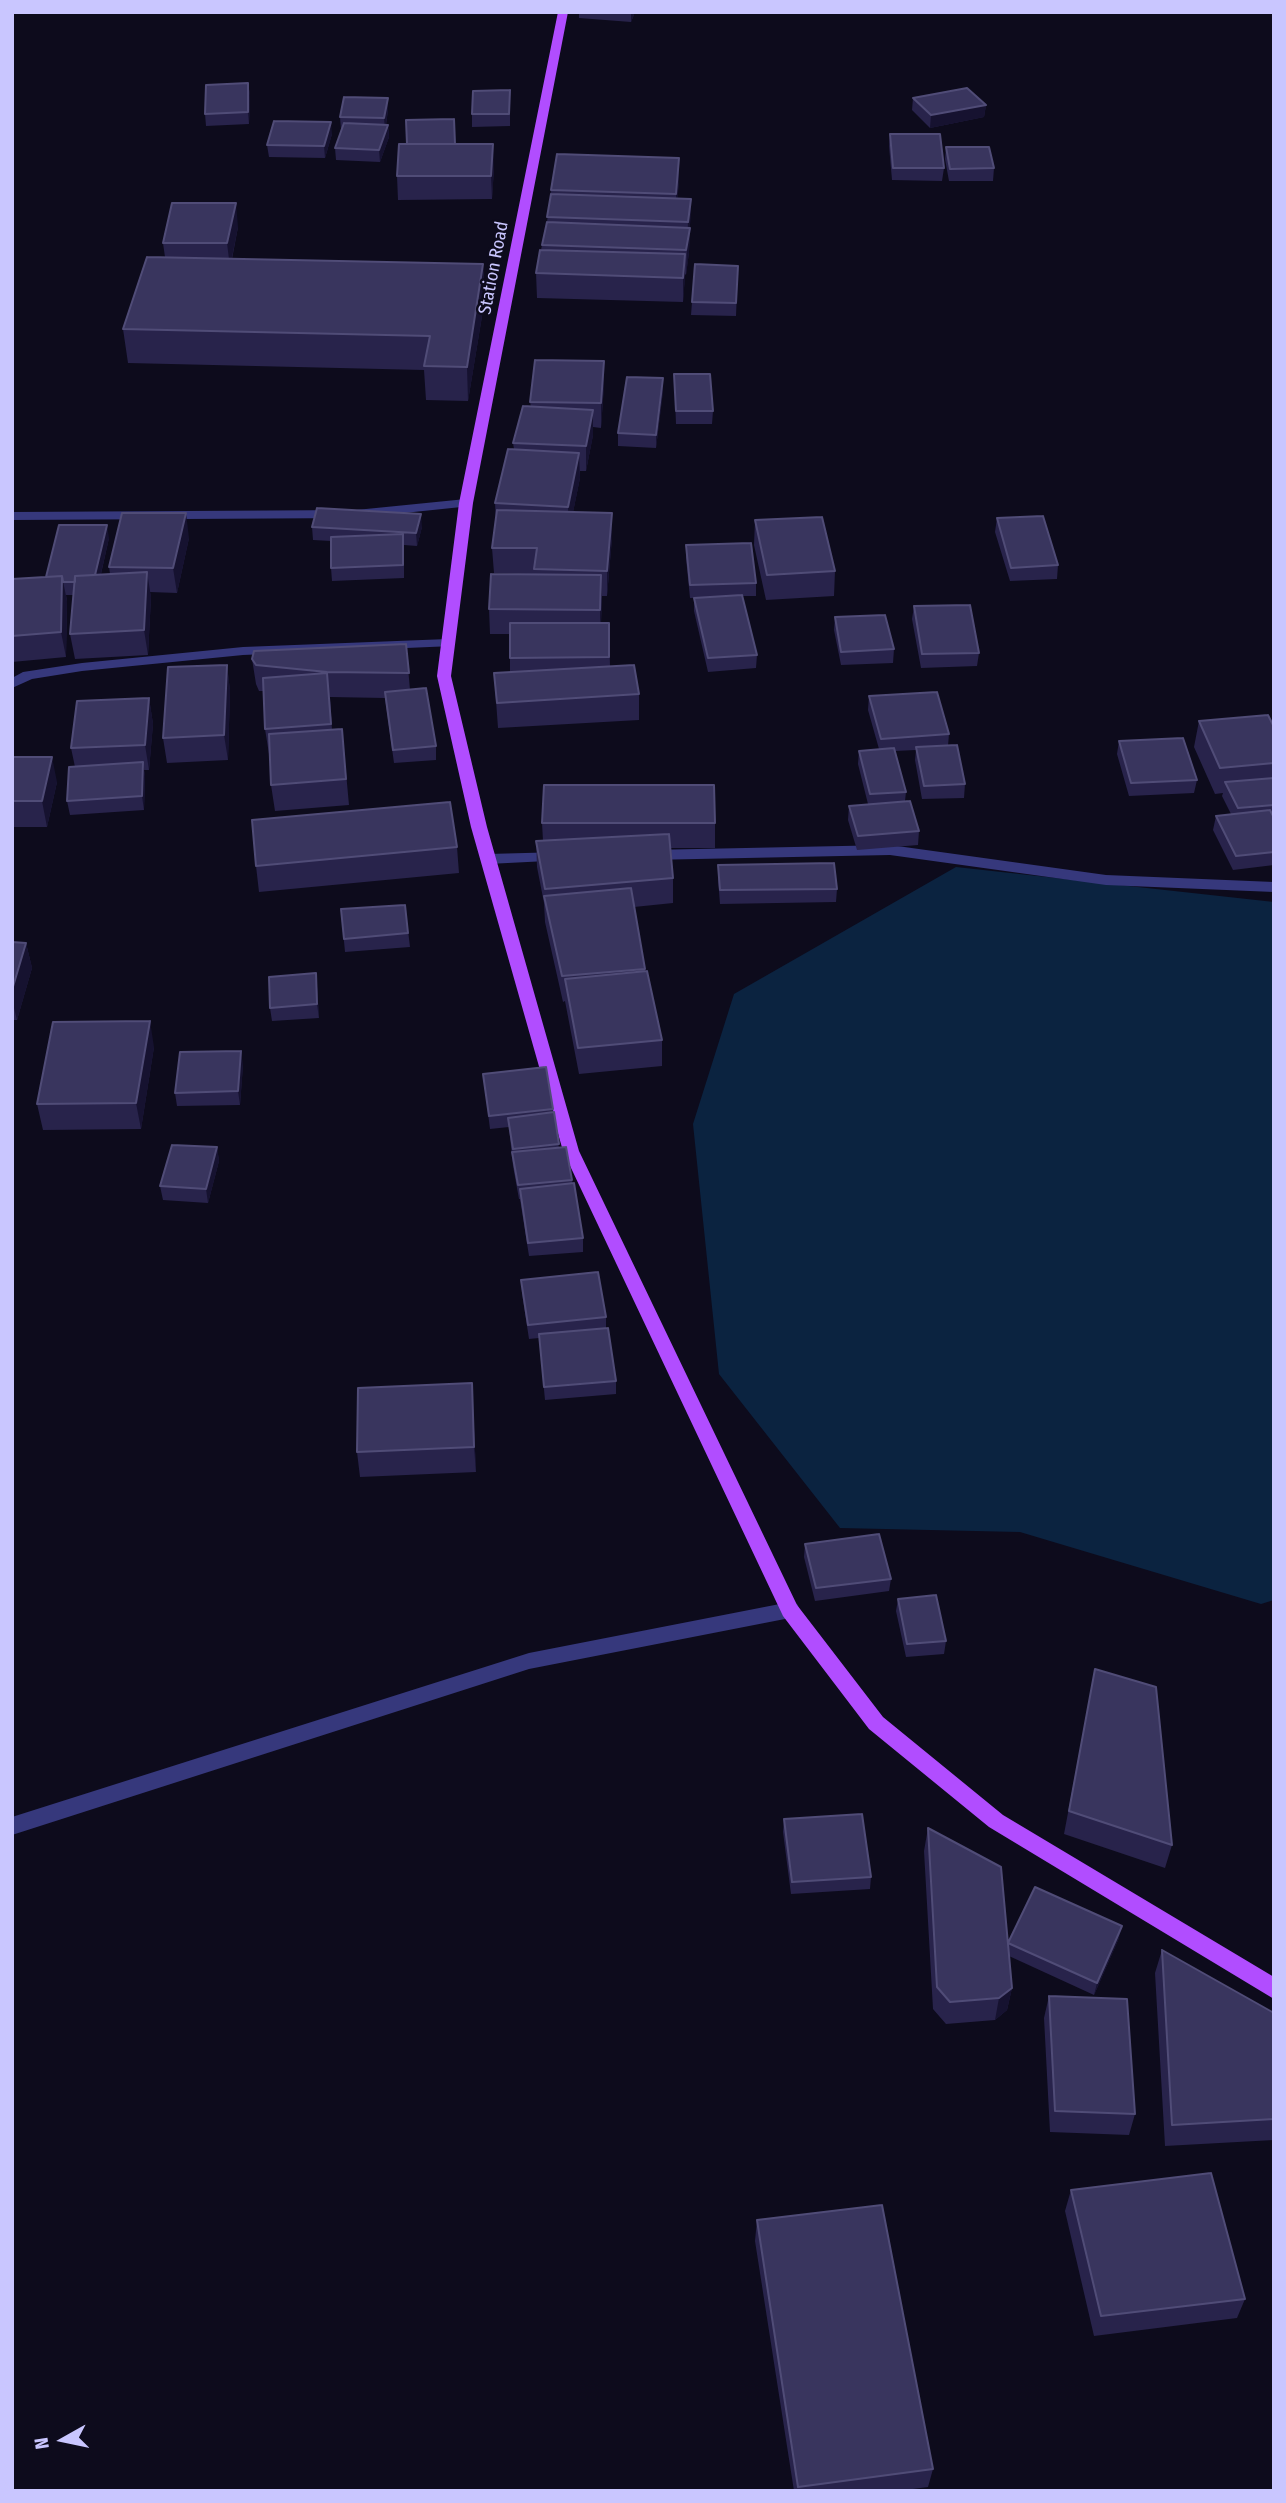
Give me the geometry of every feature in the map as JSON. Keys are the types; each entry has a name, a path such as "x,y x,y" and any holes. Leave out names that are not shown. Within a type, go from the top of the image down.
{"main road":[{"name":"Station Road","path":"563,12 466,503 444,676 488,859 571,1151 790,1610 876,1723 996,1821 1274,1989"}],"street":[{"path":"12,516 356,514 466,503"},
{"path":"12,684 28,675 69,669 217,654 448,643"},
{"path":"627,856 890,850 1107,880 1274,887"},
{"path":"488,859 571,857"},
{"path":"12,1826 529,1661 790,1610"}],"water":[{"path":"956,867 1274,902 1274,1600 1261,1604 1020,1532 840,1528 719,1374 693,1124 734,994"}],"building":[{"path":"248,83 248,112 205,114 206,85"},
{"path":"967,88 986,105 931,115 913,98"},
{"path":"510,90 509,114 472,114 473,91"},
{"path":"344,97 388,98 384,118 340,117"},
{"path":"454,119 455,144 407,144 406,120"},
{"path":"274,121 331,122 324,146 267,145"},
{"path":"344,123 388,125 379,150 335,148"},
{"path":"890,134 940,134 944,168 893,168"},
{"path":"399,144 493,144 491,176 397,176"},
{"path":"946,147 989,147 994,168 950,169"},
{"path":"557,154 679,158 676,194 551,190"},
{"path":"551,194 691,199 688,222 547,217"},
{"path":"172,203 236,203 227,243 163,243"},
{"path":"547,222 690,228 686,250 542,245"},
{"path":"540,250 685,254 683,278 536,273"},
{"path":"147,257 483,264 467,367 424,366 430,336 123,329"},
{"path":"695,264 738,266 736,303 692,302"},
{"path":"535,360 604,361 601,403 530,402"},
{"path":"674,374 710,374 713,411 676,411"},
{"path":"627,377 663,378 656,435 618,433"},
{"path":"523,406 593,410 586,446 513,443"},
{"path":"508,449 579,453 568,507 495,503"},
{"path":"317,508 421,514 416,533 312,527"},
{"path":"497,510 612,513 607,571 534,569 537,548 492,548"},
{"path":"122,513 186,513 173,568 109,567"},
{"path":"1043,516 1058,565 1011,568 997,518"},
{"path":"822,517 835,571 767,575 755,520"},
{"path":"59,525 107,525 95,575 75,576 75,582 63,582 62,576 46,577"},
{"path":"403,534 403,565 331,568 331,537"},
{"path":"751,543 756,583 690,585 686,545"},
{"path":"147,572 144,630 70,634 75,576"},
{"path":"491,574 601,575 600,610 489,609"},
{"path":"62,576 61,632 12,636 12,579"},
{"path":"742,595 757,655 708,658 694,598"},
{"path":"970,605 979,653 922,654 914,606"},
{"path":"885,615 894,649 841,652 835,617"},
{"path":"510,623 609,623 609,657 510,658"},
{"path":"406,644 409,673 327,672 256,665 252,659 254,651"},
{"path":"227,665 224,735 163,738 168,667"},
{"path":"634,665 639,694 497,703 494,673"},
{"path":"327,673 331,724 265,729 263,678"},
{"path":"426,688 436,746 393,750 385,692"},
{"path":"937,692 949,734 881,739 869,696"},
{"path":"149,698 145,745 71,748 77,701"},
{"path":"1268,715 1274,727 1274,763 1220,768 1199,721"},
{"path":"342,729 346,779 271,785 269,734"},
{"path":"1183,738 1197,780 1131,783 1119,741"},
{"path":"957,745 965,784 924,786 916,747"},
{"path":"894,748 906,792 870,794 859,751"},
{"path":"12,757 52,757 42,801 12,801"},
{"path":"143,762 142,796 67,801 69,767"},
{"path":"1274,778 1274,805 1238,808 1225,782"},
{"path":"544,785 714,785 715,823 542,823"},
{"path":"910,801 919,831 858,836 849,806"},
{"path":"450,802 457,847 256,866 252,820"},
{"path":"1270,810 1274,818 1274,852 1236,856 1216,816"},
{"path":"669,834 673,878 545,889 536,841"},
{"path":"834,863 837,889 720,890 718,865"},
{"path":"631,888 645,969 562,976 544,896"},
{"path":"405,905 408,933 344,939 341,909"},
{"path":"12,942 26,943 12,990"},
{"path":"647,971 662,1040 578,1048 565,979"},
{"path":"316,973 317,1004 270,1008 269,977"},
{"path":"150,1021 136,1103 37,1104 53,1022"},
{"path":"241,1051 238,1091 175,1093 180,1052"},
{"path":"546,1067 553,1109 489,1116 483,1074"},
{"path":"554,1112 559,1144 513,1149 508,1118"},
{"path":"172,1145 217,1147 206,1189 160,1186"},
{"path":"566,1147 572,1180 518,1185 512,1152"},
{"path":"574,1183 583,1238 528,1243 520,1189"},
{"path":"598,1272 606,1317 528,1325 521,1280"},
{"path":"608,1328 616,1381 544,1387 539,1334"},
{"path":"472,1383 474,1447 357,1452 358,1388"},
{"path":"879,1534 891,1579 816,1588 805,1544"},
{"path":"936,1595 946,1641 907,1644 898,1599"},
{"path":"1095,1669 1156,1687 1172,1845 1069,1811"},
{"path":"862,1814 871,1877 792,1882 784,1819"},
{"path":"928,1828 1001,1867 1012,1988 999,1998 950,2002 937,1987"},
{"path":"1035,1887 1122,1926 1097,1983 1008,1943"},
{"path":"1162,1950 1274,2013 1274,2119 1172,2125"},
{"path":"1049,1996 1127,1999 1135,2114 1055,2111"},
{"path":"1211,2173 1245,2299 1101,2316 1071,2190"},
{"path":"882,2205 933,2469 798,2487 757,2220"}]}
